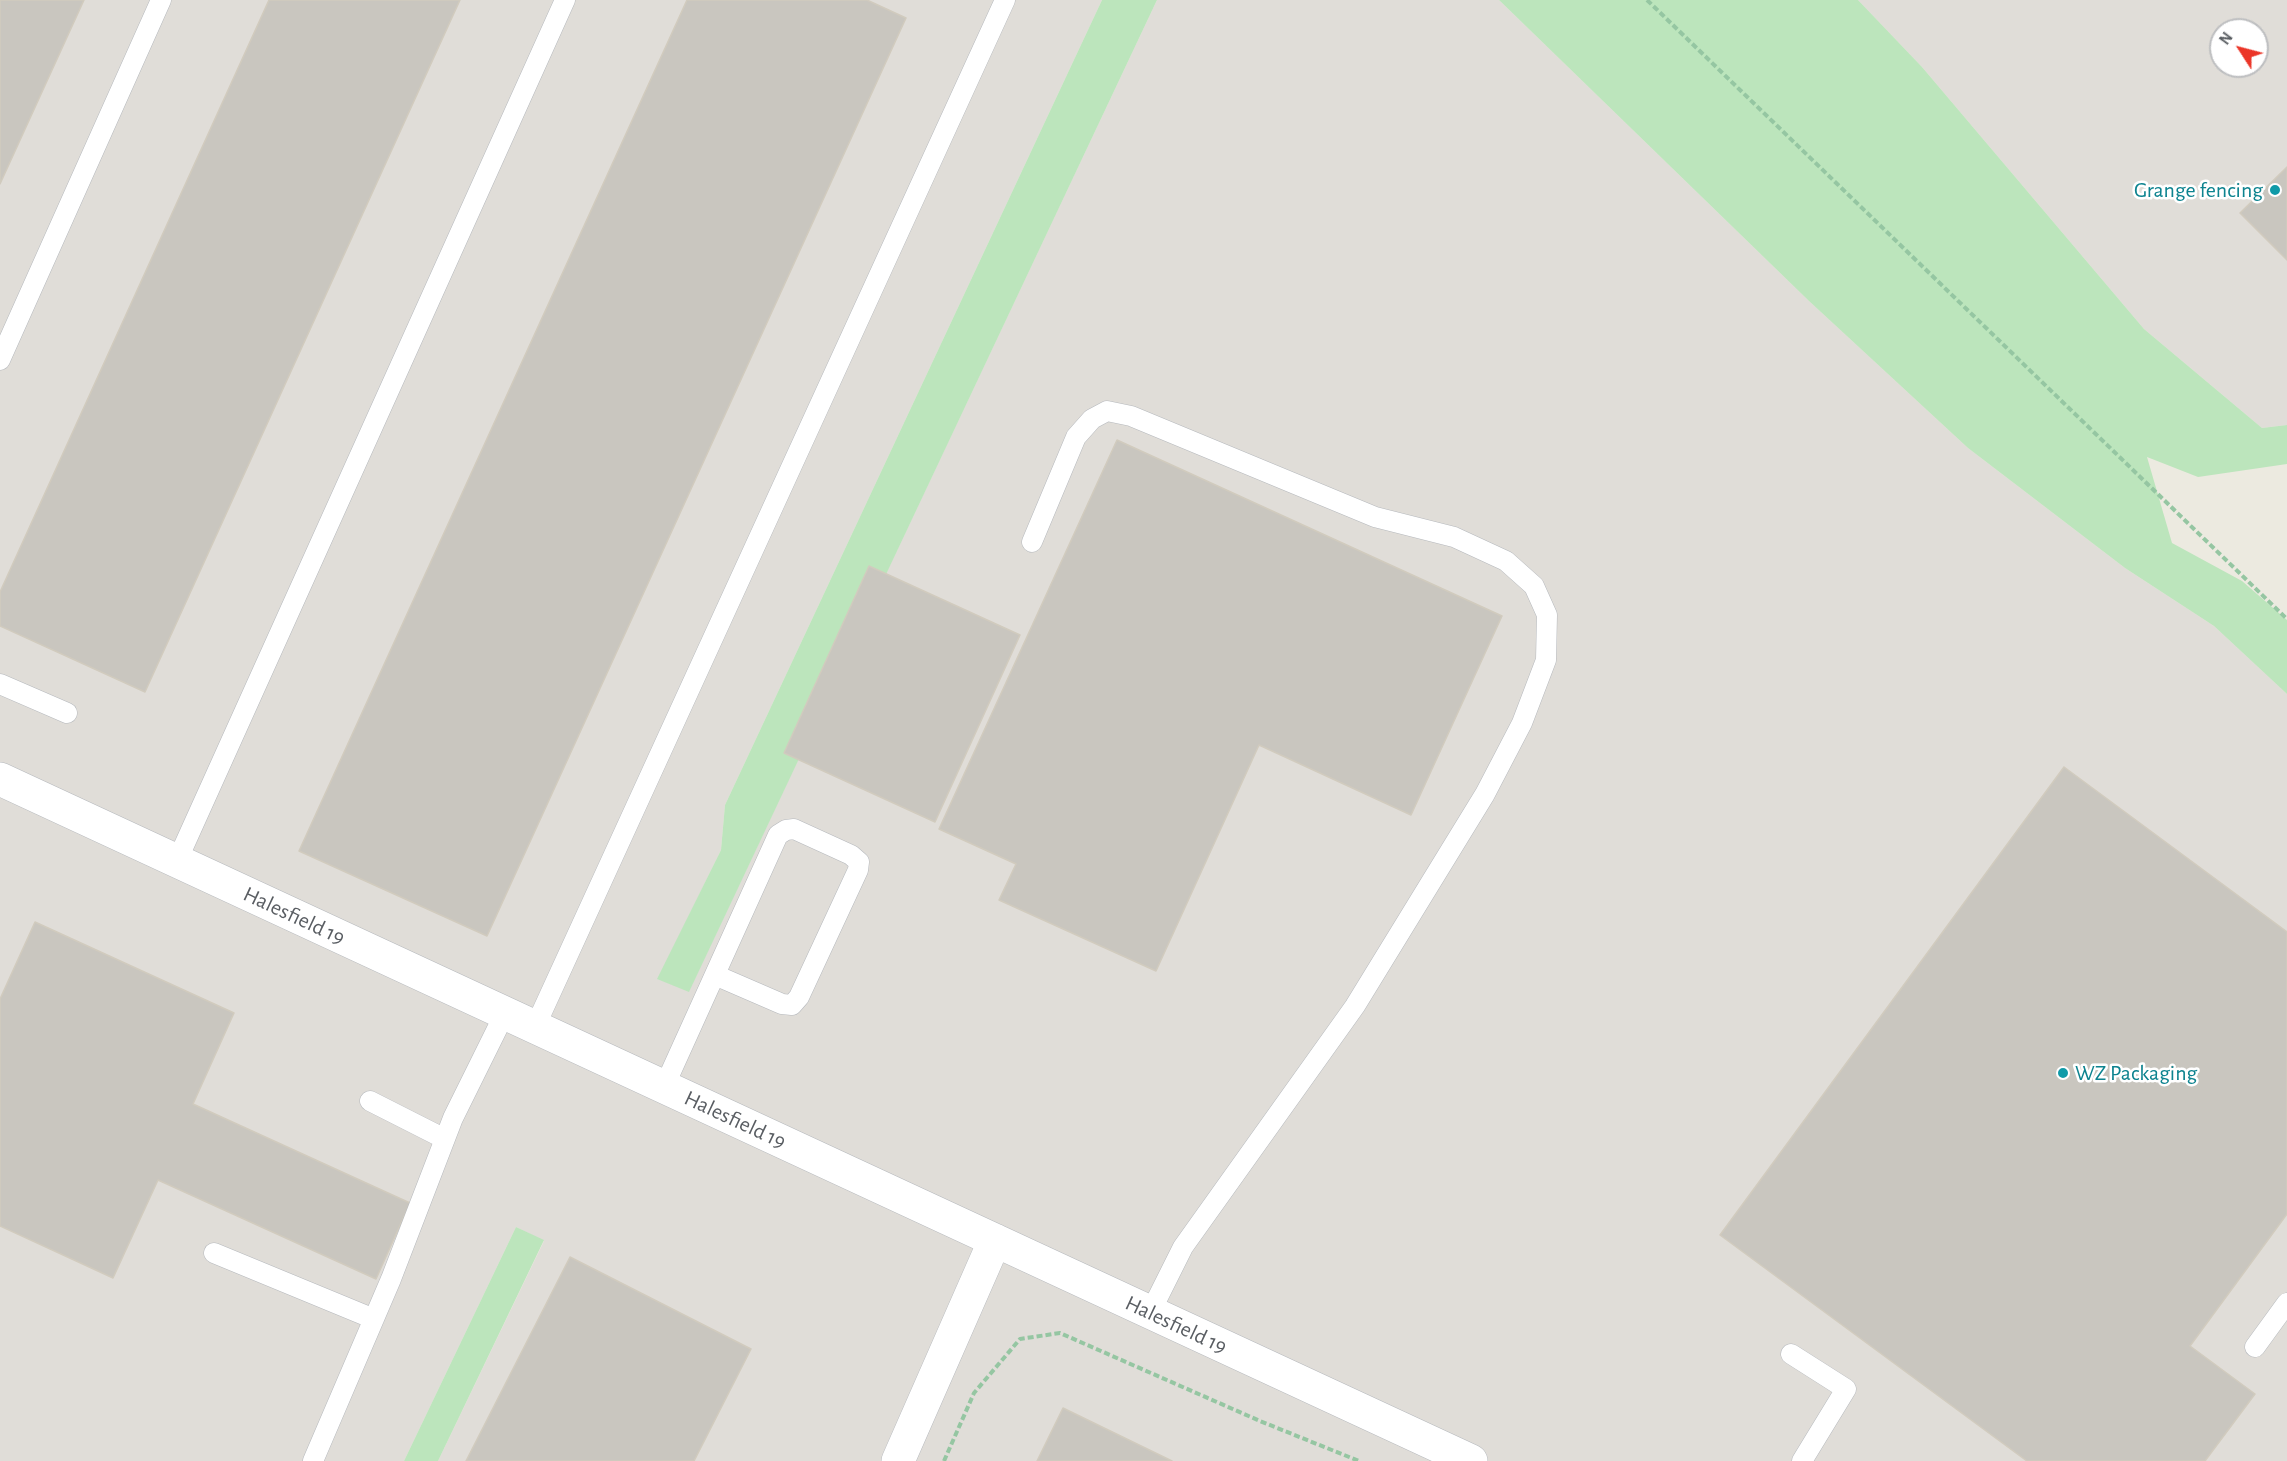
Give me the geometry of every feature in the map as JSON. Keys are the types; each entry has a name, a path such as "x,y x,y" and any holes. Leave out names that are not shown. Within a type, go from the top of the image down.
{"street":[{"name":"Halesfield 19","path":"0,779 1471,1461"},
{"path":"898,1461 995,1240"}],"lane":[{"path":"0,360 160,0"},
{"path":"177,861 565,0"},
{"path":"536,1027 1005,0"},
{"path":"1032,542 1076,437 1092,419 1107,411 1131,416 1375,517 1454,537 1506,561 1534,586 1547,615 1546,660 1522,723 1485,794 1355,1006 1183,1247 1150,1313"},
{"path":"0,684 66,713"},
{"path":"664,1087 778,835 786,830 794,829 851,855 859,862 858,870 804,987 792,1005 782,1004 715,975"},
{"path":"314,1461 374,1319 445,1139 505,1013"},
{"path":"370,1101 445,1139"},
{"path":"214,1253 374,1319"},
{"path":"2255,1347 2287,1303"},
{"path":"1791,1354 1846,1389 1803,1461"}],"path":[{"path":"1647,0 2287,618"},
{"path":"944,1461 974,1393 1020,1339 1060,1333 1260,1421 1359,1461"}],"shaded area":[{"path":"0,0 1102,0 725,805 721,850 658,979 689,991 1157,0 1499,0 1809,301 1968,448 2125,568 2214,626 2287,694 2287,1461 438,1461 544,1241 516,1227 404,1461 0,1461"},
{"path":"1858,0 2287,0 2287,425 2262,428 2144,329 1922,67"}],"green space":[{"path":"1102,0 1157,0 689,992 657,979 721,850 725,805"},
{"path":"1499,0 1858,0 1922,67 2144,329 2262,428 2287,425 2287,464 2198,477 2147,457 2172,543 2242,581 2287,620 2287,694 2214,626 2125,568 1968,448 1809,301"},
{"path":"516,1227 544,1240 438,1461 404,1461"}],"building":[{"path":"0,0 84,0 0,184"},
{"path":"269,0 460,0 145,692 0,626 0,592"},
{"path":"687,0 867,0 906,18 487,936 299,851"},
{"name":"Grange fencing","path":"2287,167 2287,260 2240,213"},
{"path":"1117,440 1502,616 1411,815 1259,745 1156,971 999,900 1016,864 939,829"},
{"path":"869,566 1020,635 935,822 784,753"},
{"name":"WZ Packaging","path":"2064,767 2287,932 2287,1214 2190,1346 2255,1394 2205,1461 2027,1461 1720,1235"},
{"path":"35,922 234,1013 193,1104 410,1203 376,1279 158,1180 113,1278 0,1226 0,999"},
{"path":"570,1257 751,1349 694,1461 466,1461"},
{"path":"1063,1408 1172,1461 1037,1461"}],"place":[{"name":"Grange fencing","path":"2275,190"},
{"name":"WZ Packaging","path":"2063,1073"}]}
